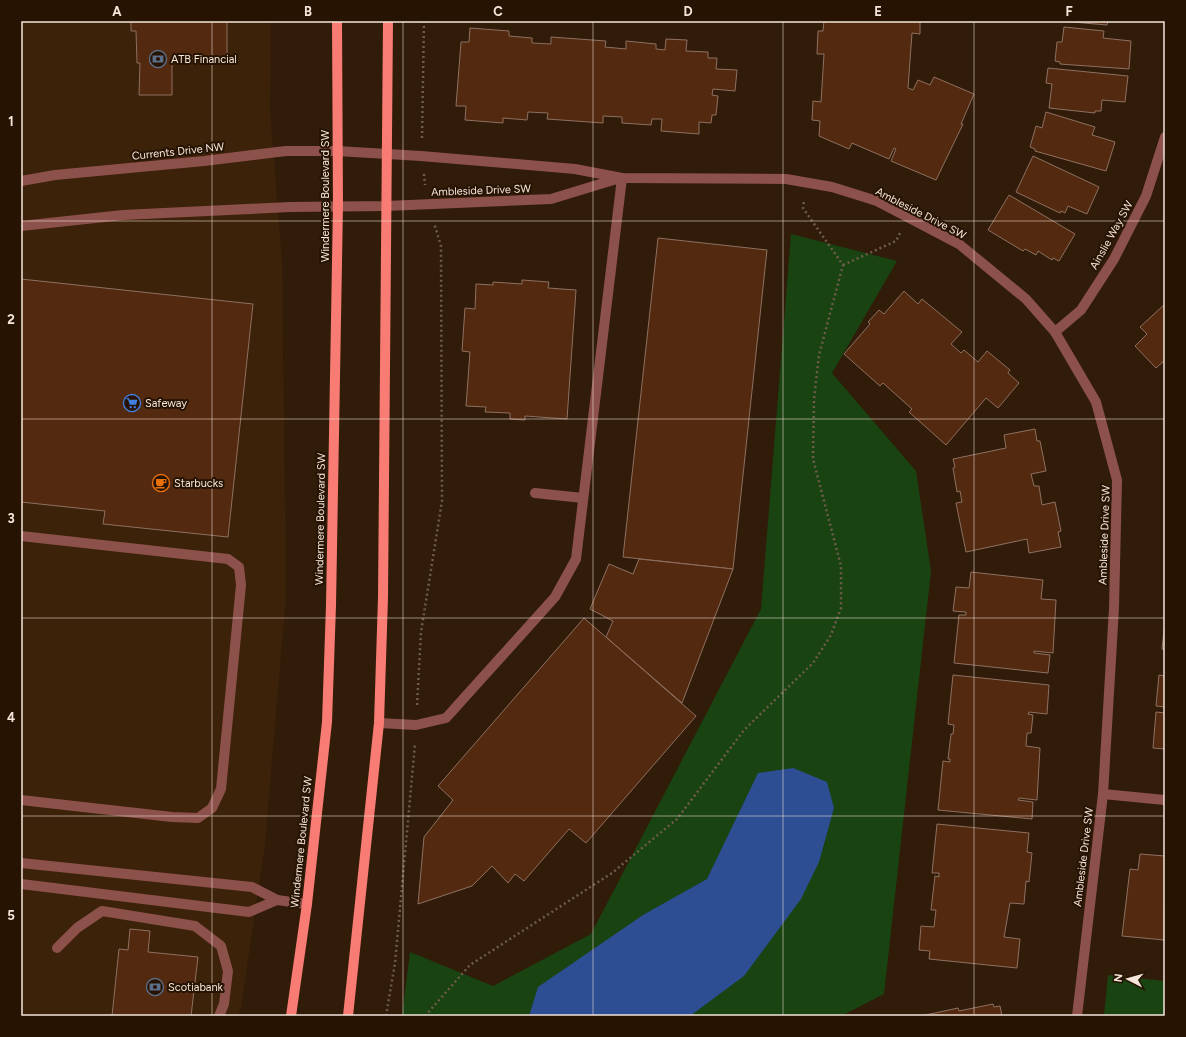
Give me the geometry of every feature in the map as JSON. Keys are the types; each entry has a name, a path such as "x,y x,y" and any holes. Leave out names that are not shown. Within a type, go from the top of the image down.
{"main road":[{"name":"Windermere Boulevard SW","path":"291,1016 307,904 326,722 331,597 338,205 338,21"},
{"path":"348,1016 379,723 383,597 388,21"}],"street":[{"name":"Ainslie Way SW","path":"1055,332 1081,310 1114,258 1146,196 1165,137"},
{"name":"Currents Drive NW","path":"21,181 55,175 204,161 286,151 337,151"},
{"name":"Ambleside Drive SW","path":"337,151 421,156 575,169 622,178 779,179 832,187 877,201 959,244 1026,299 1055,332 1096,402 1117,480 1114,608 1103,794 1077,1016"},
{"name":"Ambleside Drive SW","path":"338,205 386,206 550,199 622,178"},
{"path":"379,723 416,725 446,718 555,596 576,559 622,178"},
{"path":"21,226 123,215 338,205"},
{"path":"535,493 583,498"},
{"path":"21,536 228,559 239,567 241,585 221,789 212,808 198,818 172,817 21,800"},
{"path":"1103,794 1165,800"},
{"path":"21,863 252,887 277,900 307,904"},
{"path":"21,884 248,912 277,900"},
{"path":"57,948 77,928 102,911 195,926 221,946 228,971 224,1004 219,1016"}],"path":[{"path":"386,1016 395,963 416,725 422,632 442,501 441,246 428,204 421,156 424,116 424,21"},
{"path":"425,1016 470,965 612,873 677,819 744,730 813,663 831,635 841,608 841,566 813,459 814,399 819,355 843,265 803,208 805,182"},
{"path":"843,265 896,242 909,218"}],"shaded area":[{"path":"21,21 271,21 270,110 282,262 286,594 265,844 241,1007 238,1016 21,1016"}],"green space":[{"path":"791,234 897,261 832,373 916,471 931,571 884,994 841,1016 402,1016 410,952 493,986 591,934 761,609"},
{"path":"1108,975 1165,981 1165,1016 1104,1016"}],"water":[{"path":"793,768 827,782 834,808 819,862 801,899 744,976 690,1016 529,1016 538,987 643,915 707,879 758,773"}],"building":[{"name":"ATB Financial","path":"131,21 227,21 227,57 215,57 215,59 178,58 178,62 172,62 172,95 139,95 140,63 137,63 136,31 131,31"},
{"path":"824,21 920,21 920,34 912,33 908,88 913,90 918,80 930,85 934,77 974,94 961,124 963,124 936,180 891,161 896,149 894,148 889,159 852,143 849,149 819,136 820,121 812,120 813,101 821,102 824,54 817,54 818,31 823,31"},
{"path":"1061,21 1108,21 1107,25"},
{"path":"1064,27 1104,31 1103,38 1131,41 1129,69 1060,64 1060,62 1055,61 1057,42 1062,42"},
{"path":"470,28 509,31 509,36 532,38 532,43 551,44 551,37 606,41 605,47 626,49 626,41 656,44 656,49 665,50 666,39 687,40 686,51 708,52 708,58 717,58 716,69 737,70 735,91 713,89 712,95 718,96 716,115 712,115 711,123 699,122 699,134 661,131 662,119 652,119 651,125 622,123 622,117 603,116 603,123 547,119 548,113 528,112 527,120 503,118 503,123 465,120 466,106 456,106 461,42 469,42"},
{"path":"1048,68 1128,76 1125,102 1102,100 1101,111 1095,111 1095,113 1049,108 1052,84 1046,83"},
{"path":"1046,112 1095,127 1092,135 1115,142 1106,171 1035,151 1035,149 1030,147 1036,126 1042,128"},
{"path":"1033,156 1099,187 1087,214 1068,206 1065,213 1061,211 1060,213 1016,192"},
{"path":"1009,195 1075,234 1059,261 1053,258 1052,260 1038,251 1036,255 1025,249 1023,251 988,230"},
{"path":"658,238 767,250 733,569 623,557"},
{"name":"Safeway","path":"21,279 253,304 228,537 103,524 105,511 21,502"},
{"path":"522,280 549,282 548,288 576,290 567,419 525,416 525,420 510,419 510,413 485,412 486,407 466,406 470,352 462,351 465,308 475,309 476,284 493,285 493,282 522,284"},
{"path":"904,291 918,304 922,299 962,332 951,344 961,353 964,350 978,362 987,351 1010,370 1008,373 1019,383 998,408 986,398 946,445 909,412 912,409 883,383 880,386 844,354 870,324 868,322 879,310 884,314"},
{"path":"1165,304 1165,360 1156,368 1135,346 1147,334 1140,327"},
{"path":"1035,429 1037,441 1040,441 1046,471 1031,474 1034,486 1039,486 1042,505 1055,502 1061,531 1058,532 1061,547 1029,553 1027,539 966,552 956,503 962,502 960,491 957,492 953,459 1006,448 1004,435"},
{"path":"639,559 733,569 682,703 606,637 613,621 590,609 609,564 633,574"},
{"path":"971,572 1043,580 1041,599 1056,600 1053,653 1034,651 1034,653 1050,655 1048,673 954,663 959,615 966,615 966,612 953,611 956,587 969,588"},
{"path":"584,618 696,716 586,843 569,829 524,881 515,874 508,883 492,866 472,886 418,904 424,837 453,800 438,786"},
{"path":"1165,622 1165,650 1162,649"},
{"path":"953,675 1049,685 1047,714 1029,712 1028,714 1033,715 1031,733 1027,733 1026,746 1040,748 1037,800 1019,798 1018,800 1033,802 1032,819 938,810 943,761 950,762 950,759 948,759 951,734 953,734 954,725 948,724"},
{"path":"1159,675 1165,676 1165,707 1156,706"},
{"path":"1156,712 1165,713 1165,749 1153,748"},
{"path":"937,824 1029,833 1027,852 1032,853 1029,882 1026,881 1024,904 1010,903 1004,937 1020,939 1017,968 929,959 930,951 919,950 921,926 934,927 936,910 931,910 935,876 939,877 939,873 932,873"},
{"path":"1140,854 1165,856 1164,940 1122,936 1130,869 1138,870"},
{"name":"Scotiabank","path":"130,929 150,931 148,952 198,957 191,1016 112,1016 119,949 128,950"},
{"path":"993,1004 994,1007 1000,1006 1002,1016 921,1016 958,1008 959,1011"}],"place":[{"name":"ATB Financial","path":"158,59"},
{"name":"Safeway","path":"132,403"},
{"name":"Starbucks","path":"161,483"},
{"name":"Scotiabank","path":"155,987"}]}
